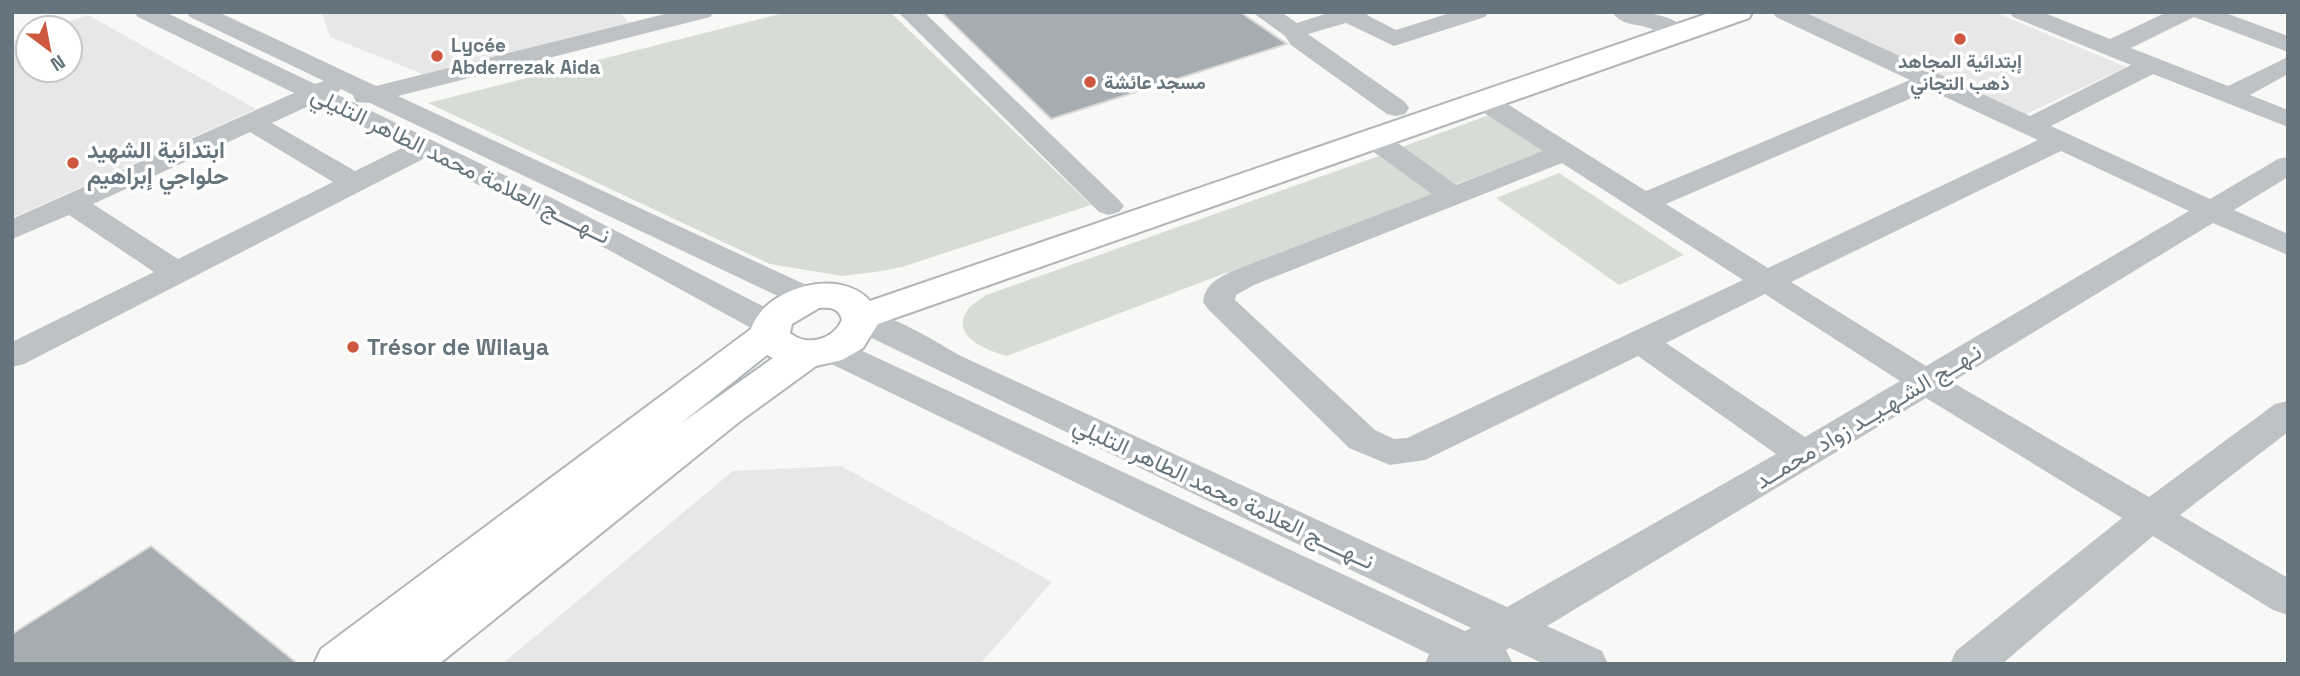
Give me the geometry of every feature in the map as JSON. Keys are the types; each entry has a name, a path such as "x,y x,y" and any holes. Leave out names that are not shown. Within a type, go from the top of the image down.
{"main road":[{"path":"843,308 1109,206 1396,108 1653,24 1739,12"},
{"path":"795,340 784,309 843,308 1374,139 1484,101 1653,24"},
{"path":"339,664 795,340 852,337 843,308"},
{"path":"402,664 724,412 795,340"}],"street":[{"name":"نــهــــج العلامة محمد الطاهر التليلي","path":"146,12 317,93 373,93 843,308 951,365 1587,664"},
{"name":"نــهــــج العلامة محمد الطاهر التليلي","path":"198,12 344,92 425,147 526,195 718,294 795,340 1467,660"},
{"path":"373,93 702,12"},
{"path":"910,12 1109,206"},
{"path":"1264,12 1294,31 1300,40 1396,108"},
{"path":"1294,31 1350,13 1394,39 1477,12"},
{"path":"1784,12 2288,246"},
{"path":"2021,12 2288,119"},
{"path":"2111,48 2186,12"},
{"path":"2201,12 2288,45"},
{"path":"2229,96 2288,64"},
{"path":"2029,127 2151,65"},
{"path":"1643,203 1929,81"},
{"path":"12,230 317,93"},
{"path":"1484,101 1926,382 2288,598"},
{"path":"252,122 354,183"},
{"path":"1374,139 1453,196"},
{"path":"1565,152 1243,278 1221,290 1219,302 1362,439 1390,452 1412,451 2059,141"},
{"path":"12,356 425,147"},
{"name":"نـهــج الشـهـيــد زواد محمــد","path":"1467,660 1508,626 1804,455 2288,165"},
{"path":"71,203 177,273"},
{"path":"1641,342 1804,455"},
{"path":"1972,664 2152,515 2285,418"}],"shaded area":[{"name":"Lycée Abderrezak Aida","path":"322,12 620,12 628,23 423,74 330,37"},
{"path":"788,12 890,12 1091,205 902,267 842,276 770,264 428,103"},
{"name":"إبتدائية المجاهد ذهب التجاني","path":"1800,12 1994,12 2126,67 2024,115"},
{"name":"ابتدائية الشهيد حلواجي إبراهيم","path":"88,15 256,109 12,218 12,42 14,41 14,84 84,84 84,16"},
{"path":"1492,114 1548,150 1454,185 1402,147"},
{"path":"1379,156 1434,194 1007,356 973,341 963,327 963,319 968,309 986,295"},
{"path":"1559,173 1684,255 1619,285 1496,198"},
{"path":"841,466 1052,582 980,664 502,664 733,471"}],"building":[{"name":"مسجد عائشة","path":"941,12 1240,12 1287,44 1051,119"},
{"path":"151,546 298,664 12,664 12,634"}],"place":[{"name":"إبتدائية المجاهد ذهب التجاني","path":"1960,39"},
{"name":"Lycée Abderrezak Aida","path":"437,56"},
{"name":"مسجد عائشة","path":"1090,82"},
{"name":"ابتدائية الشهيد حلواجي إبراهيم","path":"73,163"},
{"name":"Trésor de Wilaya","path":"353,347"}]}
